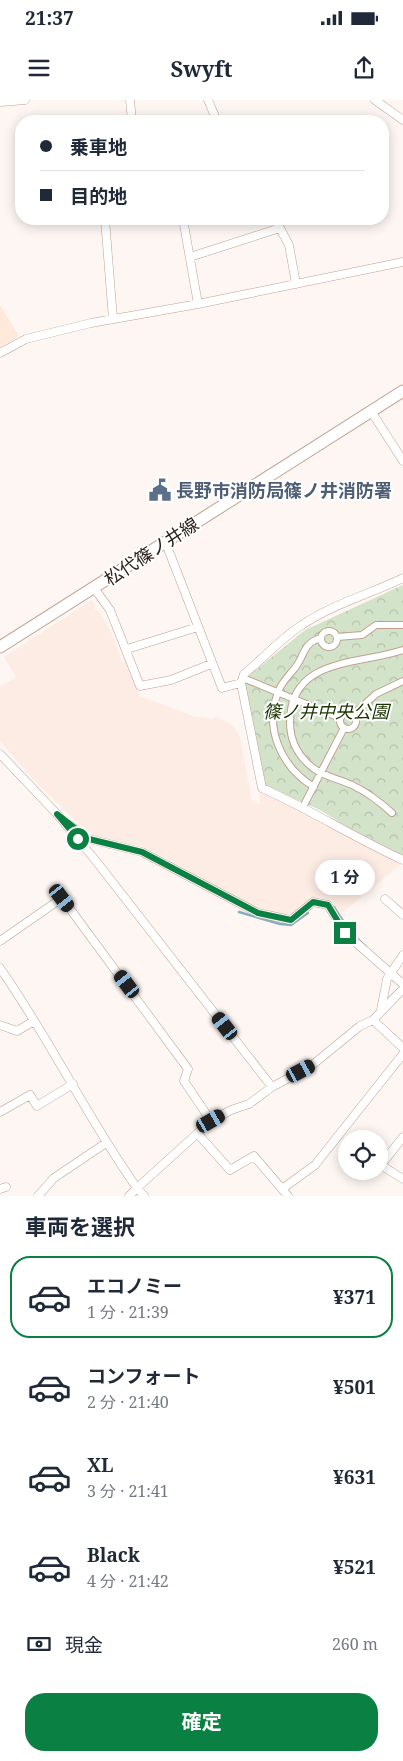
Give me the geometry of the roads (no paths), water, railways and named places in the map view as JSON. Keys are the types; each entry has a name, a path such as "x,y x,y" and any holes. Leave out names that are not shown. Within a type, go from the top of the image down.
{"main road":[{"name":"松代篠ノ井線","path":"0,647 403,391"}],"street":[{"path":"0,102 26,100"},
{"path":"130,100 131,115"},
{"path":"208,100 214,115"},
{"path":"375,100 403,120"},
{"path":"105,225 113,320"},
{"path":"184,225 198,304"},
{"path":"278,225 289,246 296,284"},
{"path":"190,257 280,228"},
{"path":"0,353 26,339 91,323 198,304 403,262"},
{"path":"371,411 403,461"},
{"path":"165,541 211,664 222,688 242,680 278,692 340,718"},
{"path":"403,578 368,595 324,612 300,626 244,674 242,680 262,788 303,806 360,840 403,860"},
{"path":"94,588 110,610 140,686 171,680 211,664"},
{"path":"337,637 362,635 376,625 403,625"},
{"path":"127,649 198,627"},
{"path":"314,786 304,781 287,763 275,740 274,718 278,692 284,681 299,663 301,654 307,646 321,638 327,631 334,633 337,637"},
{"path":"321,638 325,647 330,648 334,646 337,637"},
{"path":"392,813 366,793 321,773 306,762 295,748 290,725 294,699 302,684 323,668 334,664 384,656 403,650"},
{"path":"353,715 376,694 403,681"},
{"path":"340,718 346,713 353,715 356,719 353,727 344,728"},
{"path":"340,718 340,724 344,728"},
{"path":"305,803 344,728"},
{"path":"0,754 57,814 272,1086"},
{"path":"57,814 89,839 142,852 258,913 291,920 313,902 328,905 345,933 403,984"},
{"path":"0,941 62,898 188,1069 184,1081 211,1121"},
{"path":"385,899 403,915"},
{"path":"381,1010 387,979 403,955"},
{"path":"0,968 72,1084 106,1144 144,1196"},
{"path":"129,1196 211,1121 231,1110 249,1104 272,1086 311,1066 360,1026 372,1020 403,989"},
{"path":"372,1020 403,1048"},
{"path":"0,1025 17,1031 34,1021"},
{"path":"348,1130 403,1054"},
{"path":"0,1112 30,1095 38,1106 72,1084"},
{"path":"198,1134 230,1170 254,1156 288,1196"},
{"path":"388,1155 403,1137"},
{"path":"282,1189 314,1165 338,1142"},
{"path":"38,1196 54,1178 106,1144"},
{"path":"388,1170 403,1179"}],"waterway":[{"path":"334,907 350,932 366,947"},
{"path":"239,912 280,924 291,925 308,913"}],"place":[{"name":"長野市消防局篠ノ井消防署","path":"160,490"}],"park label":[{"name":"篠ノ井中央公園","path":"326,711"}]}
